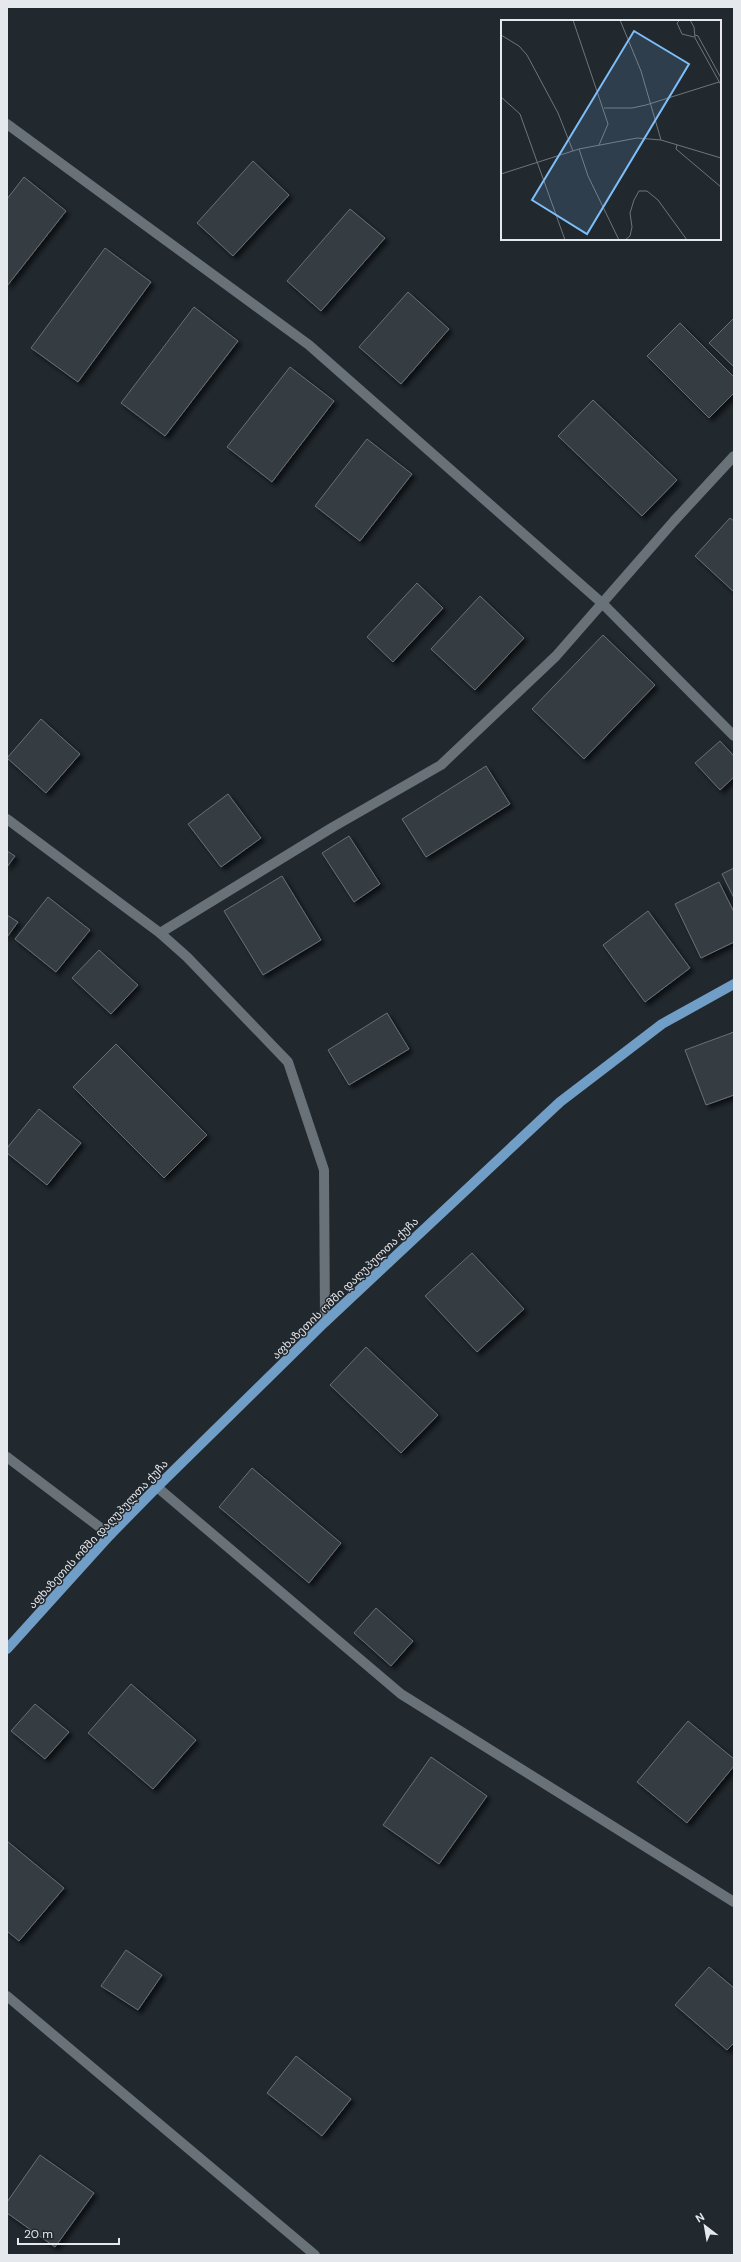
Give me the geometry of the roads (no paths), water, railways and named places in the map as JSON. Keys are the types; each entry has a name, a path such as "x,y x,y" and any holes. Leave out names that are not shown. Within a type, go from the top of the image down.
{"main road":[{"name":"აფხაზეთის ომში დაღუპულთა ქუჩა","path":"7,1649 110,1535 157,1487 325,1322 560,1102 662,1024 734,984"}],"street":[{"path":"7,124 309,345 603,604 734,736"},
{"path":"160,933 327,830 441,765 556,656 674,521 734,456"},
{"path":"7,819 160,933 187,957 288,1062 324,1170 325,1322"},
{"path":"7,1457 110,1535"},
{"path":"157,1487 401,1694 734,1902"},
{"path":"7,1996 315,2255"}]}
